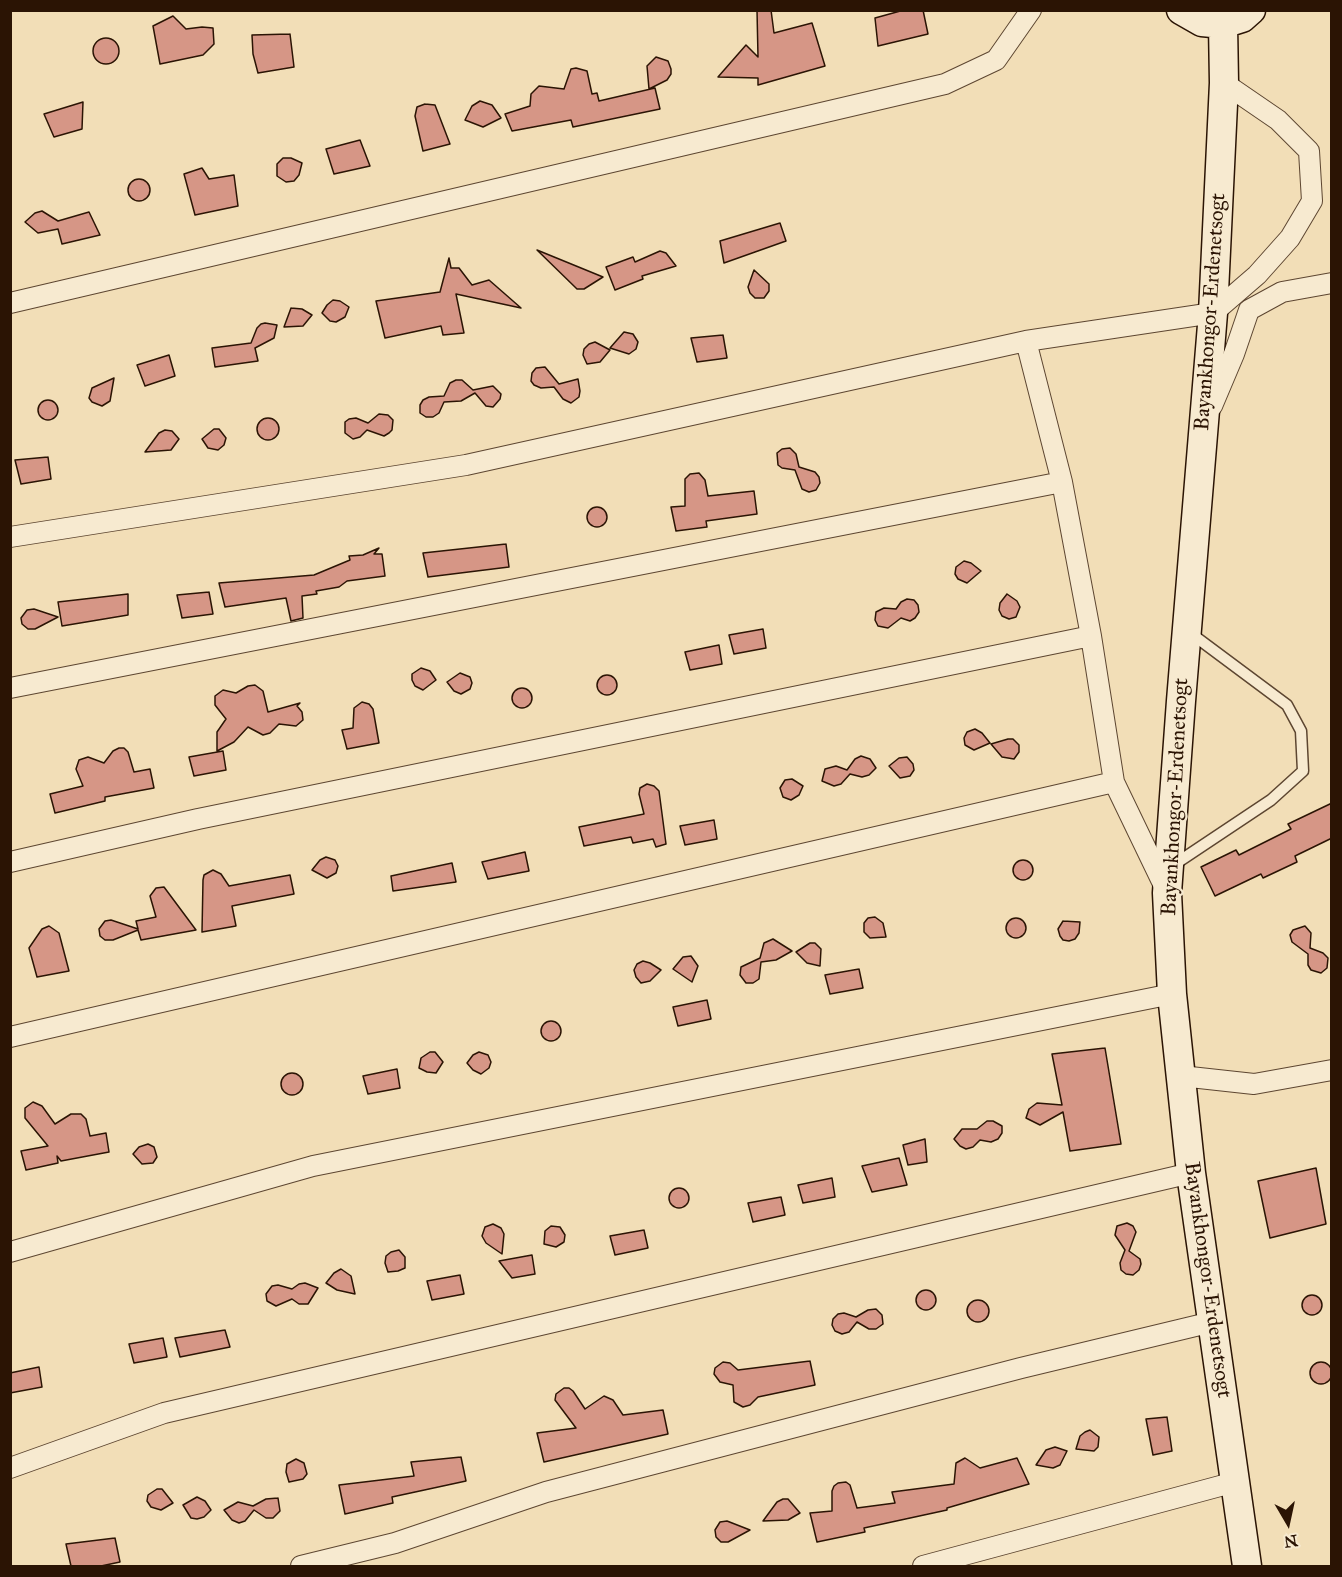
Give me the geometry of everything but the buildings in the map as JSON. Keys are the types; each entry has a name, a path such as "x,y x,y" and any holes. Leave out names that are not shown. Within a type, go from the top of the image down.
{"street":[{"path":"10,303 945,84 996,60 1031,10"},
{"path":"1181,10 1202,22 1223,24 1242,18 1251,10"},
{"name":"Bayankhongor-Erdenetsogt","path":"1223,24 1224,83 1213,313 1168,880 1172,994 1191,1173 1247,1566"},
{"path":"10,537 466,465 1026,340 1213,313 1257,275 1290,238 1311,201 1309,151 1278,120 1224,83"},
{"path":"1203,425 1234,354 1249,310 1282,292 1332,283"},
{"path":"1026,340 1062,482 1091,636 1114,782 1168,880"},
{"path":"10,688 1062,482"},
{"path":"10,862 198,819 1091,636"},
{"path":"10,1037 1114,782"},
{"path":"10,1252 313,1166 1172,994"},
{"path":"1181,1076 1254,1084 1332,1070"},
{"path":"10,1468 164,1413 1191,1173"},
{"path":"301,1566 395,1543 546,1492 1021,1368 1212,1323"},
{"path":"923,1566 1235,1482"}],"lane":[{"path":"1168,880 1271,800 1303,771 1301,731 1287,705 1187,630"}]}
